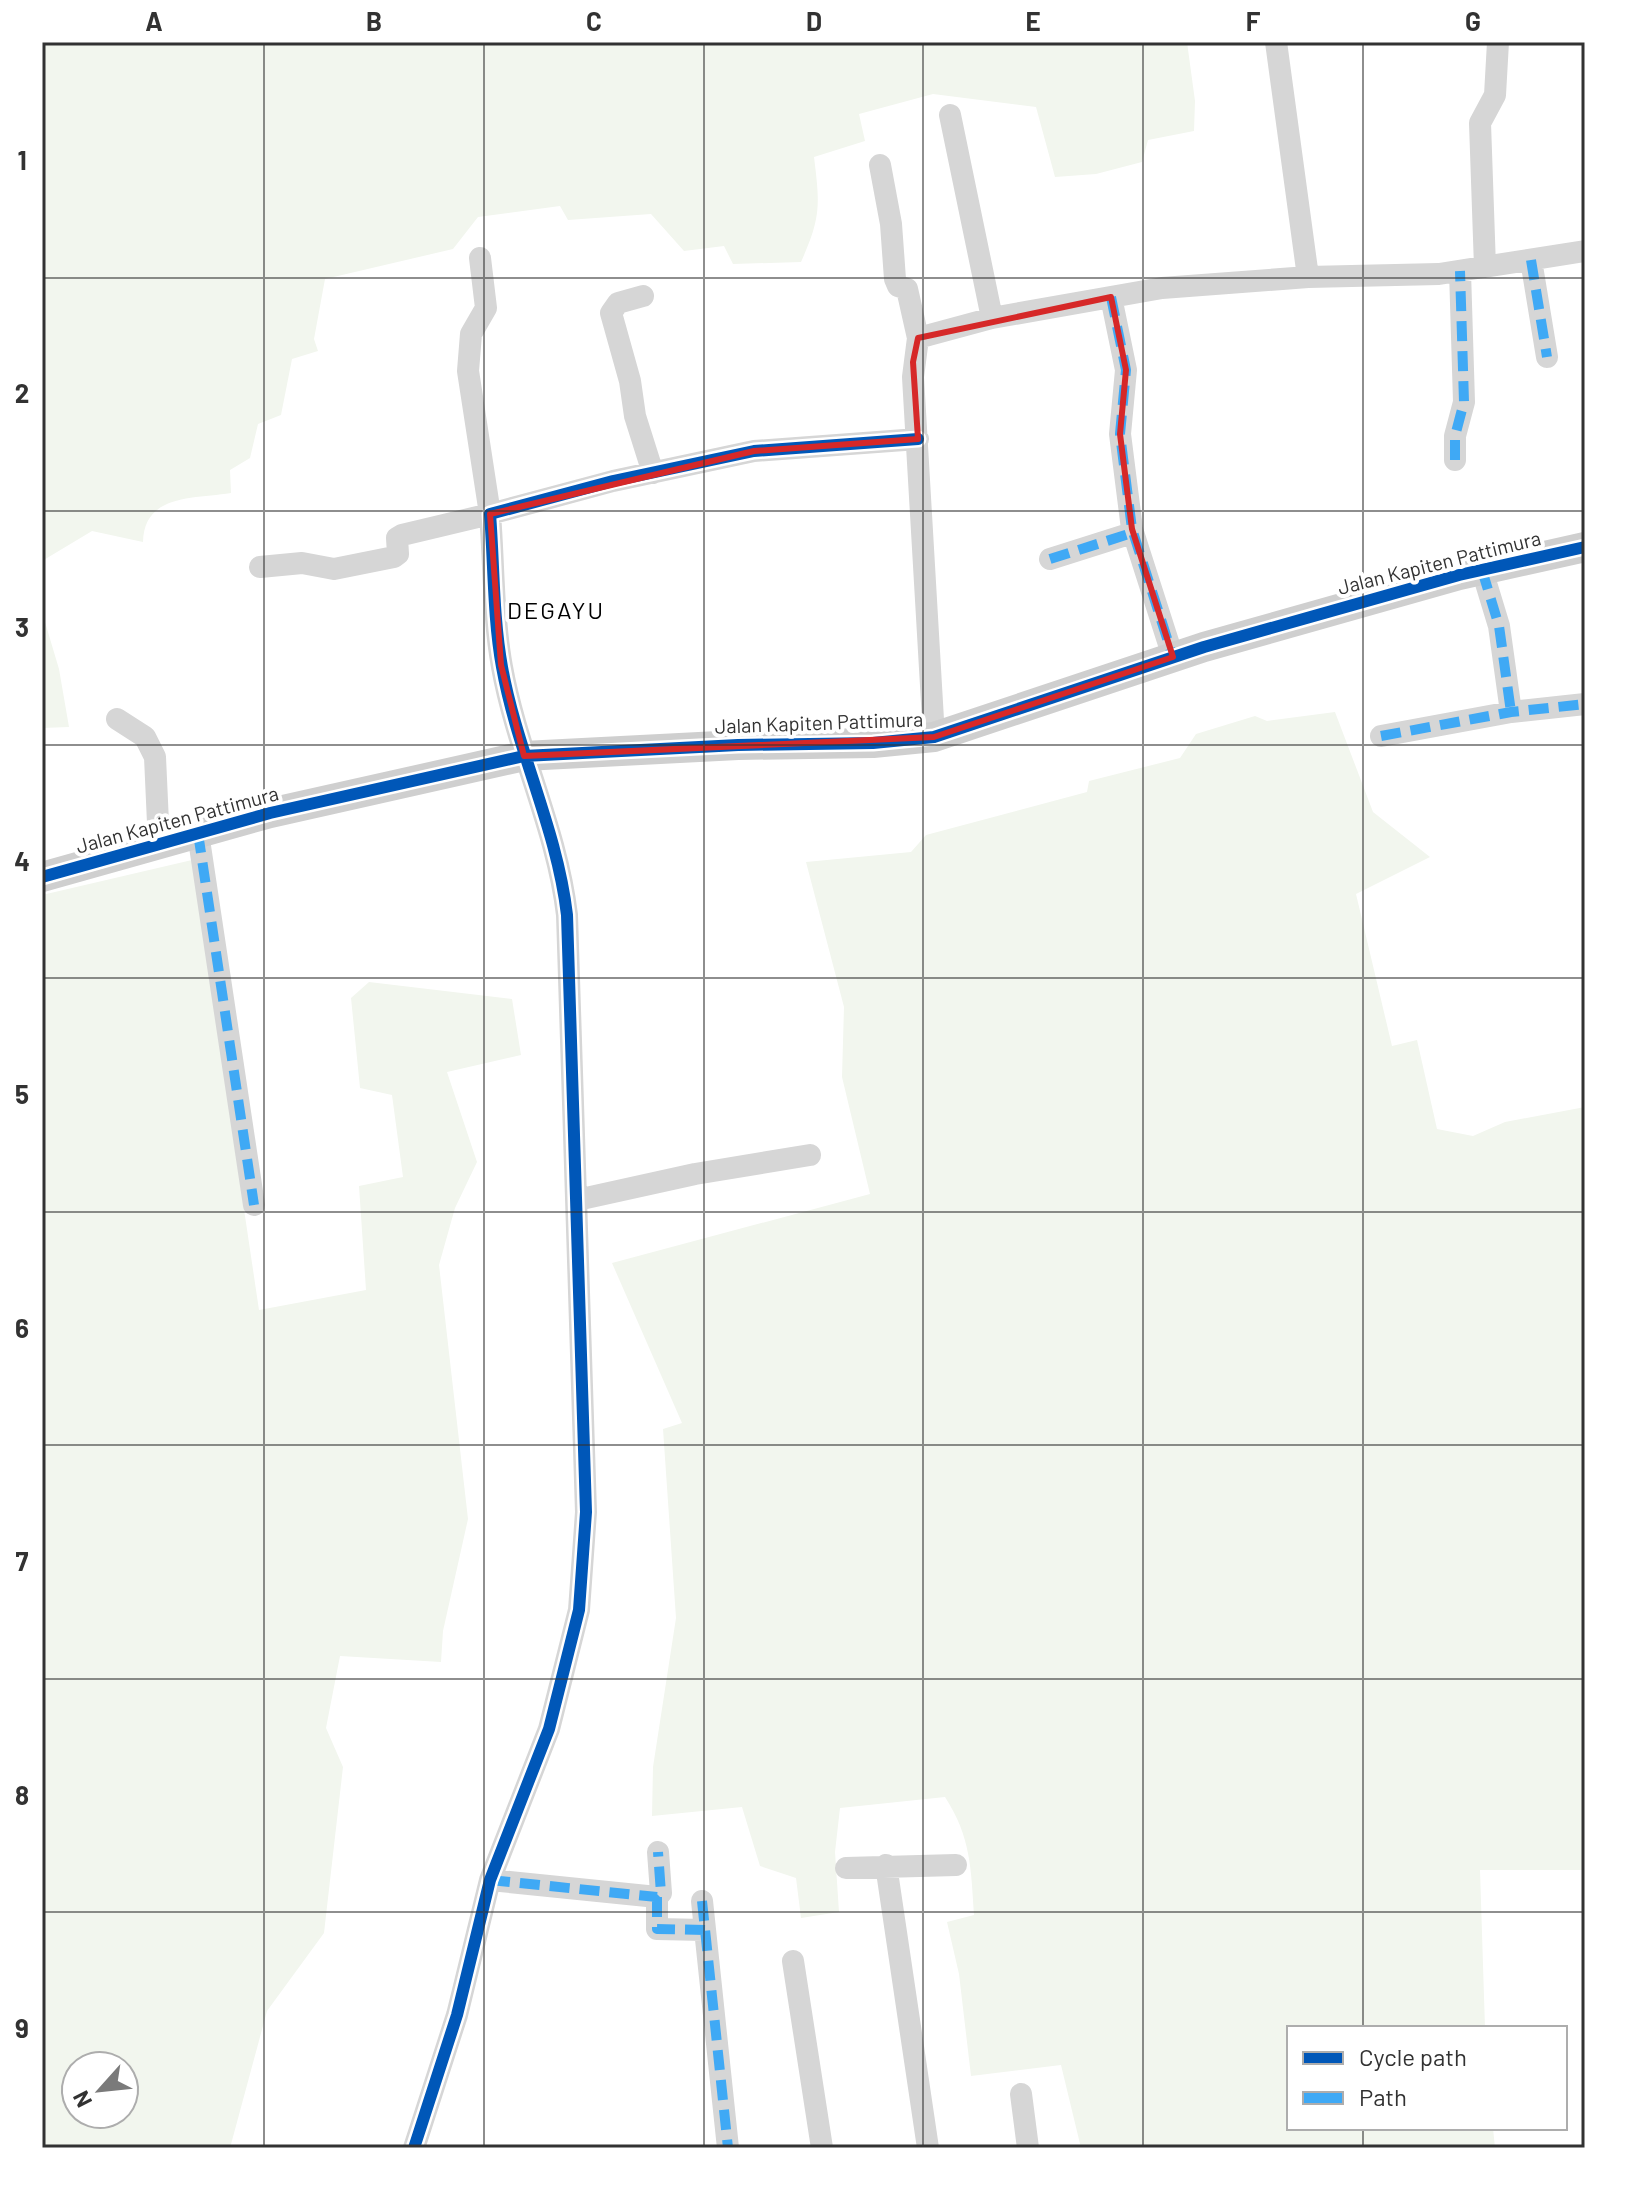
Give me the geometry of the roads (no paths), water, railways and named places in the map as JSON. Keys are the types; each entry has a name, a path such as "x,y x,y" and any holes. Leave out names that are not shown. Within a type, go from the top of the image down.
{"street":[{"path":"1276,42 1308,277"},
{"path":"1485,267 1480,123 1495,95 1498,42"},
{"path":"950,115 992,318"},
{"path":"880,165 891,224 895,279 898,286 907,289 918,338 913,362 934,737"},
{"path":"918,338 992,318 1162,288 1308,277 1460,271 1585,251"},
{"path":"414,2148 457,2015 490,1880 549,1729 579,1610 586,1512 565,899 561,868 524,756 501,665 490,514 468,371 471,334 486,308 480,258"},
{"path":"1531,260 1547,357"},
{"path":"1455,460 1455,430 1464,402 1460,271"},
{"path":"643,296 618,303 611,313 630,381 635,416 653,473"},
{"path":"1111,297 1126,370 1120,434 1132,533 1173,657"},
{"path":"260,567 302,563 334,569 394,557 398,554 397,538 402,535 754,451 918,439"},
{"path":"1050,559 1132,533"},
{"name":"Jalan Kapiten Pattimura","path":"42,877 270,813 524,756 738,745 873,743 934,737 1173,657 1482,570 1585,547"},
{"path":"1482,570 1499,626 1511,712"},
{"path":"1381,736 1511,712 1585,704"},
{"path":"117,719 149,744 159,786 159,845"},
{"path":"198,833 254,1205"},
{"path":"577,1200 695,1174 810,1155"},
{"path":"658,1852 661,1893 657,1897 657,1929 705,1930"},
{"path":"886,1865 928,2148"},
{"path":"846,1868 956,1865"},
{"path":"490,1880 657,1897"},
{"path":"702,1901 728,2148"},
{"path":"793,1961 822,2148"},
{"path":"1021,2094 1028,2148"}],"district":[{"name":"DEGAYU","path":"556,609"}]}
